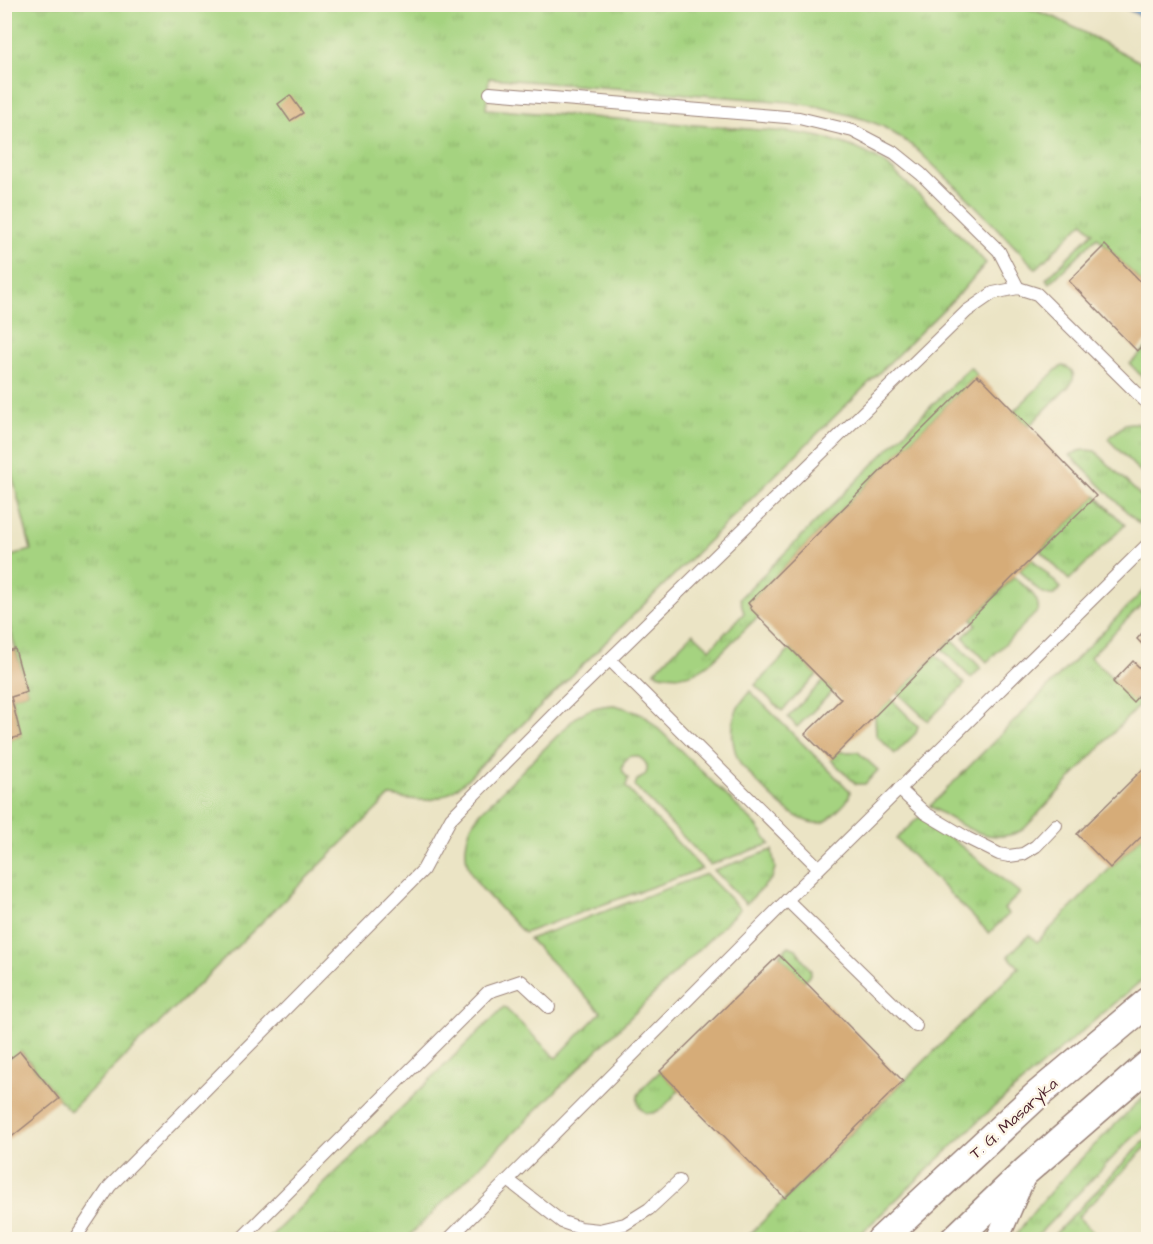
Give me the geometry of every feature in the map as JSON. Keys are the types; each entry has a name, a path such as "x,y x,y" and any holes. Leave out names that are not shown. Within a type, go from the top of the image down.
{"street":[{"name":"T. G. Masaryka","path":"881,1239 1036,1096 1149,1002"},
{"path":"954,1239 1026,1171 1149,1065"},
{"path":"997,1239 1026,1171"}],"lane":[{"path":"490,93 799,118 853,131 895,153 921,174 999,251 1018,288"},
{"path":"75,1239 110,1186 423,870 451,818 562,706 967,311 993,293 1018,288 1037,294 1149,404"},
{"path":"448,1239 819,868 1149,544"},
{"path":"613,663 819,868"},
{"path":"899,789 925,813 999,854 1009,856 1023,854 1036,846 1056,825"},
{"path":"787,900 916,1026"},
{"path":"240,1239 488,992 521,981 549,1007"},
{"path":"508,1180 562,1222 580,1228 599,1230 625,1224 649,1209 679,1181"}],"green space":[{"path":"1017,4 1056,18 1148,66 1148,289 1097,237 1050,283 1046,279 1093,232 1083,222 1036,269 967,197 914,147 882,126 863,119 820,107 789,102 489,78 486,109 789,132 828,139 852,147 887,165 942,216 986,263 963,290 464,782 445,795 429,800 390,796 70,1111 21,1051 5,1063 5,741 21,736 11,697 27,692 5,609 5,558 31,550 5,447 5,5"},
{"path":"1148,346 1148,383 1130,364"},
{"path":"1063,366 1073,372 1071,384 1029,426 1014,411 1057,369"},
{"path":"970,367 977,375 748,603 759,616 704,668 687,675 677,676 654,672 693,633 710,649 744,613 740,598"},
{"path":"1136,423 1148,429 1148,480 1108,439 1125,424"},
{"path":"1085,450 1095,451 1148,503 1148,514 1139,524 1070,455"},
{"path":"1096,496 1125,525 1069,580 1040,551"},
{"path":"1032,559 1061,588 1054,595 1039,591 1020,570"},
{"path":"1014,577 1034,596 1038,611 987,662 963,637 976,625 972,619"},
{"path":"1148,586 1148,598 1090,657 1140,704 1024,829 1012,834 987,835 963,826 930,806"},
{"path":"952,639 981,668 971,678 942,649"},
{"path":"791,649 817,675 782,711 755,685"},
{"path":"936,655 965,684 928,721 898,693"},
{"path":"823,681 833,691 797,727 788,717"},
{"path":"750,691 850,791 849,798 827,821 813,823 790,812 741,765 734,746 733,725 737,709"},
{"path":"891,699 918,726 916,733 895,754 876,735 875,715"},
{"path":"614,705 645,716 757,826 770,844 710,865 635,786 637,780 647,770 643,760 632,756 622,767 628,778 626,787 702,869 524,933 474,879 466,851 470,829 480,813 574,719 593,709"},
{"path":"839,752 858,752 878,770 865,784 856,784 831,760"},
{"path":"920,817 928,820 1020,893 1004,909 1009,914 989,933 896,839"},
{"path":"1148,830 1148,975 986,1114 855,1239 744,1240 1019,967 1008,956 1029,935 1037,942"},
{"path":"772,850 775,868 772,878 746,904 714,870"},
{"path":"706,874 740,909 406,1239 268,1239 504,1007 556,1058 601,1012 529,939"},
{"path":"789,946 796,949 811,971 804,981 779,955"},
{"path":"660,1071 679,1090 657,1112 646,1113 639,1106 639,1093"},
{"path":"1148,1092 1148,1124 1034,1239 1013,1239 1060,1181"},
{"path":"1148,1137 1148,1145 1078,1217 1100,1239 1050,1239"}],"water":[{"path":"1119,5 1148,5 1148,20"}],"building":[{"path":"290,95 303,113 290,121 278,104"},
{"path":"1105,245 1148,289 1148,339 1137,351 1069,281"},
{"path":"977,375 1096,496 831,760 805,734 841,699 750,608 748,603"},
{"path":"1148,626 1148,650 1137,639"},
{"path":"15,649 27,692 11,697 21,736 4,741 4,652"},
{"path":"1133,661 1148,676 1148,685 1133,702 1113,682"},
{"path":"1148,764 1148,830 1110,868 1077,834"},
{"path":"779,955 903,1081 785,1198 660,1071"},
{"path":"20,1051 59,1099 4,1143 4,1063"}]}
